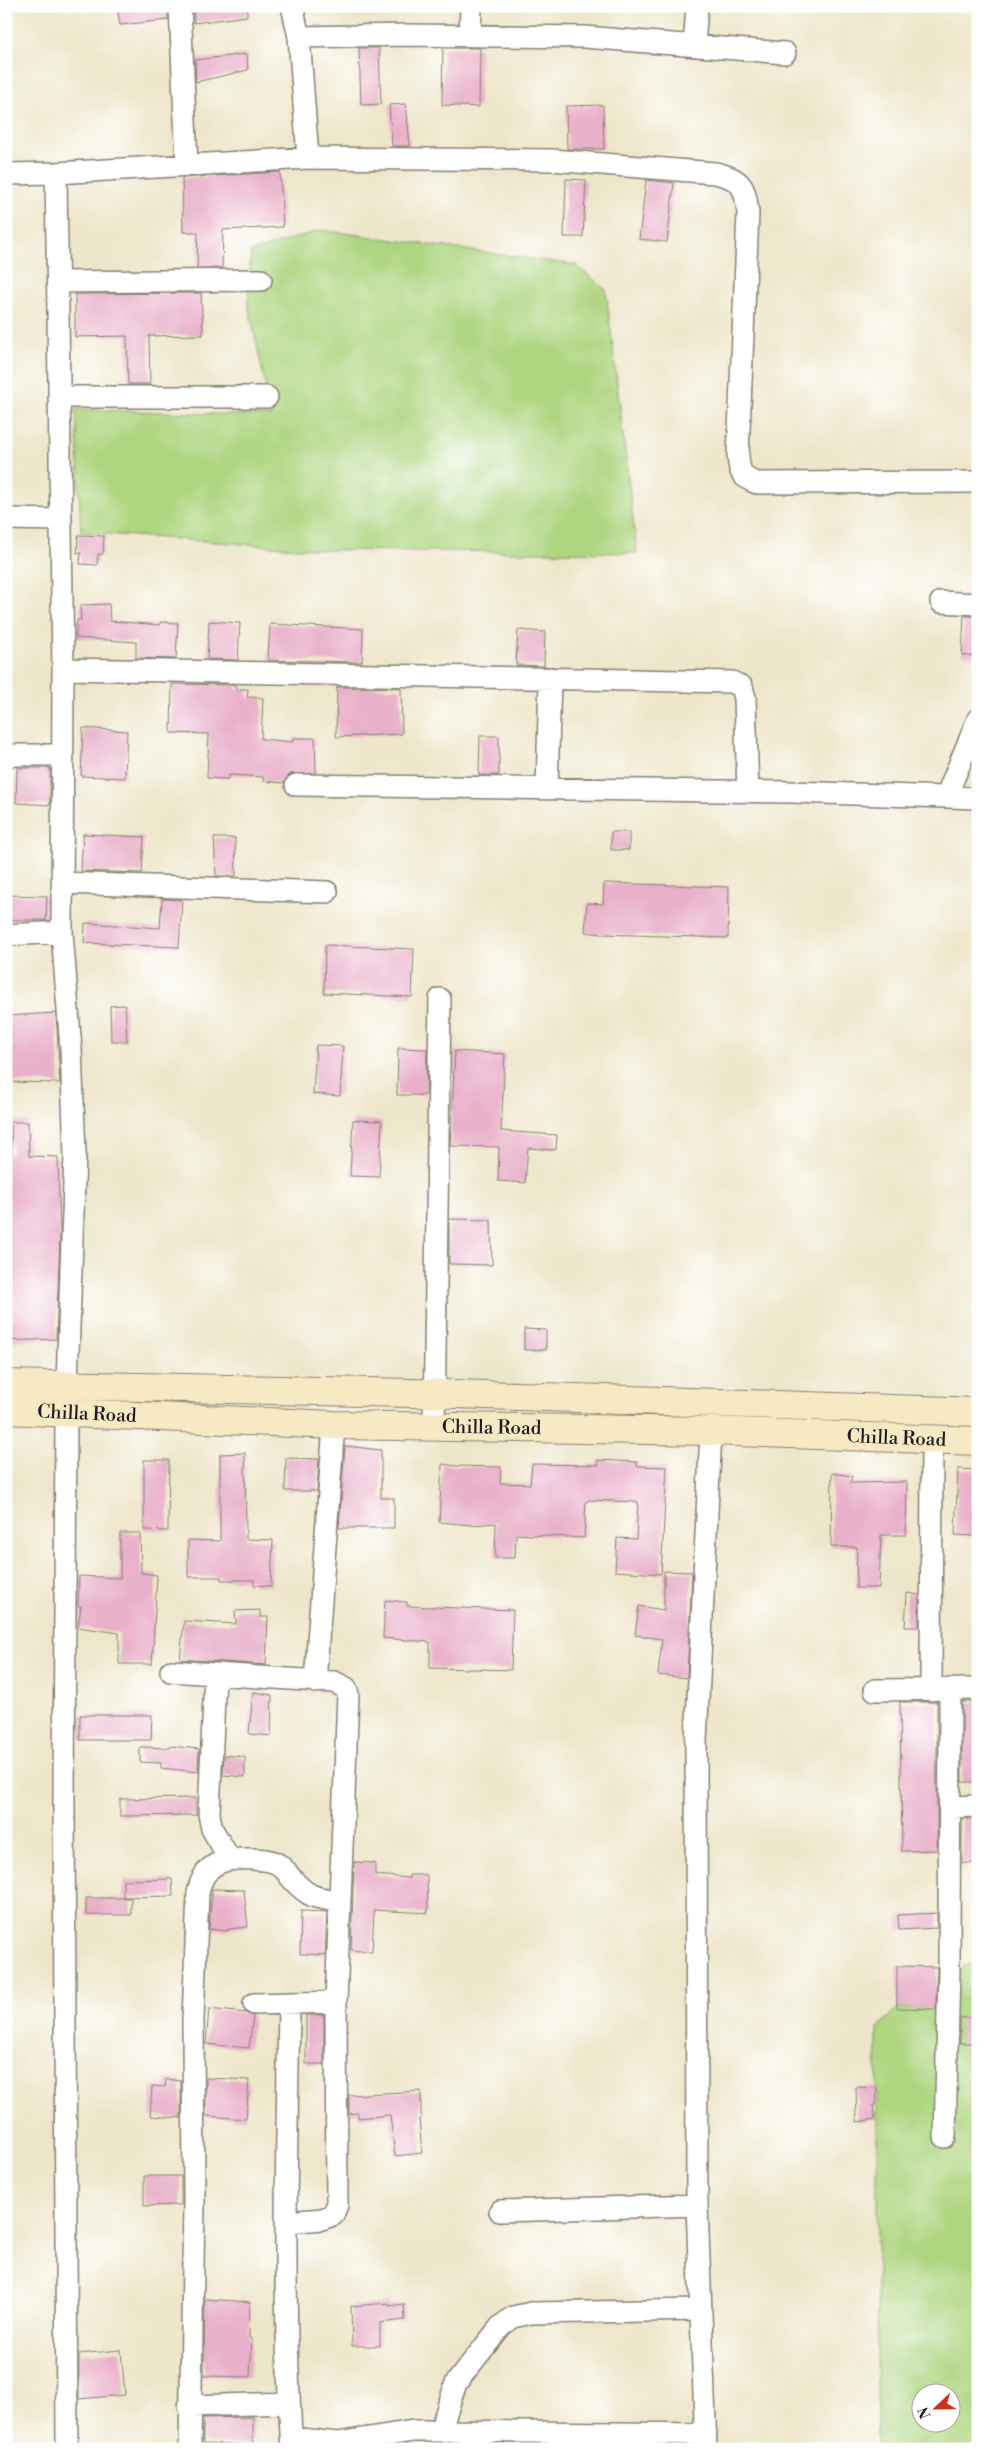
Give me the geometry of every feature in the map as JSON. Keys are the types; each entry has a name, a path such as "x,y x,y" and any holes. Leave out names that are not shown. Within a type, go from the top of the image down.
{"main road":[{"name":"Chilla Road","path":"6,1384 67,1399 334,1424 712,1431 978,1441"},
{"name":"Chilla Road","path":"6,1410 67,1399 434,1395 771,1403 978,1412"}],"street":[{"path":"180,6 187,165"},
{"path":"292,6 299,37 308,158"},
{"path":"470,36 471,6"},
{"path":"694,46 697,6"},
{"path":"299,37 584,37 786,53"},
{"path":"6,174 56,173 308,158 552,160 715,173 731,177 741,184 746,195 748,213 738,455 739,470 746,480 757,484 978,482"},
{"path":"56,173 63,669 62,932 71,1049 75,1155 67,1399 64,1811 67,2449"},
{"path":"58,282 261,280"},
{"path":"59,397 267,397"},
{"path":"6,519 61,520"},
{"path":"941,602 978,604"},
{"path":"63,669 732,682 742,687 745,698 748,792"},
{"path":"547,788 550,678"},
{"path":"946,797 978,720"},
{"path":"6,755 62,755"},
{"path":"296,785 547,788 978,798"},
{"path":"62,883 328,892"},
{"path":"6,935 62,932"},
{"path":"434,1426 440,999"},
{"path":"315,1682 334,1424"},
{"path":"289,2004 286,2137 289,2404 292,2444 346,2442 413,2431 440,2431 468,2440 706,2441 697,2205 696,1741 712,1431"},
{"path":"932,1440 940,1689 949,1807 949,1970 945,2136"},
{"path":"171,1671 340,1683 346,1688 348,1694 338,1901 336,2002 337,2205 333,2215 322,2219 287,2222"},
{"path":"215,1675 208,1814 212,1829 229,1858"},
{"path":"874,1690 978,1689"},
{"path":"949,1807 978,1806"},
{"path":"190,2449 189,2406 194,2204 193,2020 198,1892 201,1879 209,1868 229,1858 269,1860 280,1865 300,1888 313,1898 338,1901"},
{"path":"254,2004 336,2002"},
{"path":"500,2211 697,2205"},
{"path":"440,2431 456,2383 501,2326 513,2317 531,2313 701,2310"},
{"path":"189,2406 289,2404"}],"green space":[{"path":"321,230 576,265 606,290 637,553 325,550 81,532 76,409 272,416 248,303 251,252"},
{"path":"978,1959 978,2449 877,2449 877,2029 897,2008 941,2008 941,1982"}],"building":[{"path":"117,6 168,6 168,20 120,25"},
{"path":"193,6 247,6 247,16 194,23"},
{"path":"359,48 379,48 381,104 361,105"},
{"path":"443,48 480,48 479,107 442,105"},
{"path":"247,54 248,70 196,82 195,60"},
{"path":"406,104 410,146 392,146 389,105"},
{"path":"603,105 604,149 567,149 566,106"},
{"path":"280,172 283,227 223,230 222,268 197,268 198,232 183,232 182,178"},
{"path":"566,179 586,180 583,237 564,237"},
{"path":"646,180 674,183 667,242 639,239"},
{"path":"201,293 203,335 149,336 150,384 128,384 127,336 75,337 75,294"},
{"path":"78,535 104,536 103,554 98,554 97,565 80,564 81,553 77,553"},
{"path":"109,604 110,621 160,625 160,622 178,623 176,659 136,658 136,642 76,638 77,620 81,620 80,605"},
{"path":"964,616 978,616 978,657 962,655"},
{"path":"209,621 240,623 238,660 207,659"},
{"path":"270,624 363,629 362,662 268,660"},
{"path":"518,630 545,632 544,666 516,665"},
{"path":"172,684 237,685 236,689 248,689 247,697 263,698 261,739 293,742 293,738 315,738 316,773 290,774 284,783 263,781 263,777 229,775 228,779 207,778 209,734 171,733"},
{"path":"337,687 401,688 402,734 336,737"},
{"path":"83,728 127,731 125,778 81,776"},
{"path":"480,736 499,736 499,775 479,775"},
{"path":"17,768 50,768 50,805 16,803"},
{"path":"611,832 629,832 629,850 611,850"},
{"path":"83,834 144,837 142,873 81,871"},
{"path":"214,838 235,838 236,876 216,876"},
{"path":"604,883 729,887 728,938 585,932 587,903 603,904"},
{"path":"6,895 47,896 46,920 6,920"},
{"path":"162,899 182,900 179,947 84,943 85,923 160,928"},
{"path":"325,945 414,949 412,997 324,993"},
{"path":"125,1005 127,1041 111,1041 110,1006"},
{"path":"56,1013 60,1083 6,1082 6,1016"},
{"path":"316,1045 343,1046 340,1096 313,1094"},
{"path":"398,1048 427,1049 426,1095 397,1095"},
{"path":"455,1051 505,1054 501,1131 557,1135 556,1150 528,1148 525,1183 498,1181 499,1147 450,1146"},
{"path":"353,1120 382,1121 379,1177 350,1176"},
{"path":"11,1122 28,1122 29,1156 58,1157 60,1236 56,1339 6,1341 6,1155 12,1155"},
{"path":"449,1219 491,1220 492,1265 449,1264"},
{"path":"524,1329 546,1330 546,1350 524,1350"},
{"path":"345,1446 381,1450 381,1498 394,1498 394,1528 339,1528"},
{"path":"245,1453 246,1539 273,1540 271,1586 254,1585 254,1580 188,1577 188,1540 220,1541 220,1454"},
{"path":"286,1458 319,1459 317,1491 285,1491"},
{"path":"144,1460 169,1460 168,1531 144,1530"},
{"path":"598,1460 637,1462 637,1466 667,1467 661,1574 615,1571 617,1538 636,1539 638,1502 589,1500 586,1502 584,1538 516,1534 515,1558 495,1558 496,1523 471,1525 439,1522 442,1464 501,1467 500,1483 530,1484 532,1464 598,1465"},
{"path":"958,1469 978,1470 974,1536 955,1535"},
{"path":"832,1473 852,1476 850,1483 907,1482 906,1535 881,1535 879,1588 856,1588 857,1547 831,1547"},
{"path":"120,1533 140,1533 141,1573 157,1575 152,1664 119,1664 119,1633 78,1627 81,1606 78,1606 79,1576 120,1578"},
{"path":"664,1571 692,1572 687,1678 658,1675 662,1639 635,1635 639,1606 664,1610"},
{"path":"907,1593 919,1595 919,1627 905,1627"},
{"path":"385,1600 407,1602 407,1606 513,1610 511,1670 430,1668 430,1642 383,1638"},
{"path":"260,1610 260,1617 268,1617 266,1665 180,1659 184,1621 236,1624 235,1611"},
{"path":"253,1692 272,1695 271,1736 249,1734"},
{"path":"900,1702 937,1702 937,1850 902,1851"},
{"path":"962,1702 978,1702 978,1782 962,1782"},
{"path":"80,1715 152,1715 151,1740 80,1740"},
{"path":"171,1746 199,1749 198,1772 161,1768 161,1763 140,1762 140,1747 170,1748"},
{"path":"224,1755 245,1757 245,1777 223,1775"},
{"path":"196,1798 196,1815 120,1816 120,1799"},
{"path":"962,1819 978,1819 978,1863 962,1863"},
{"path":"354,1862 375,1863 375,1875 409,1878 409,1875 427,1875 428,1913 374,1910 372,1952 351,1950"},
{"path":"172,1879 173,1896 123,1897 123,1880"},
{"path":"212,1889 244,1890 248,1927 228,1929 228,1931 209,1929"},
{"path":"86,1898 131,1898 131,1915 86,1915"},
{"path":"301,1911 327,1912 325,1955 300,1954"},
{"path":"937,1913 937,1928 899,1930 898,1915"},
{"path":"897,1966 937,1967 936,2009 897,2008"},
{"path":"209,2009 246,2013 253,2016 249,2048 206,2044"},
{"path":"306,2015 324,2015 324,2064 306,2064"},
{"path":"960,2018 978,2018 978,2043 960,2043"},
{"path":"206,2078 249,2080 246,2119 206,2116"},
{"path":"166,2079 181,2081 181,2118 150,2116 152,2086 165,2087"},
{"path":"856,2087 877,2088 876,2105 873,2105 875,2119 857,2122"},
{"path":"421,2091 421,2118 419,2119 422,2153 395,2156 390,2115 358,2118 358,2113 349,2114 349,2095"},
{"path":"144,2176 181,2176 181,2205 144,2206"},
{"path":"205,2299 250,2302 249,2338 252,2339 250,2377 204,2376"},
{"path":"389,2303 389,2306 404,2304 405,2320 380,2323 380,2346 352,2346 351,2306"},
{"path":"121,2350 125,2395 79,2399 79,2354"},
{"path":"253,2417 253,2445 203,2443 203,2418"}]}
